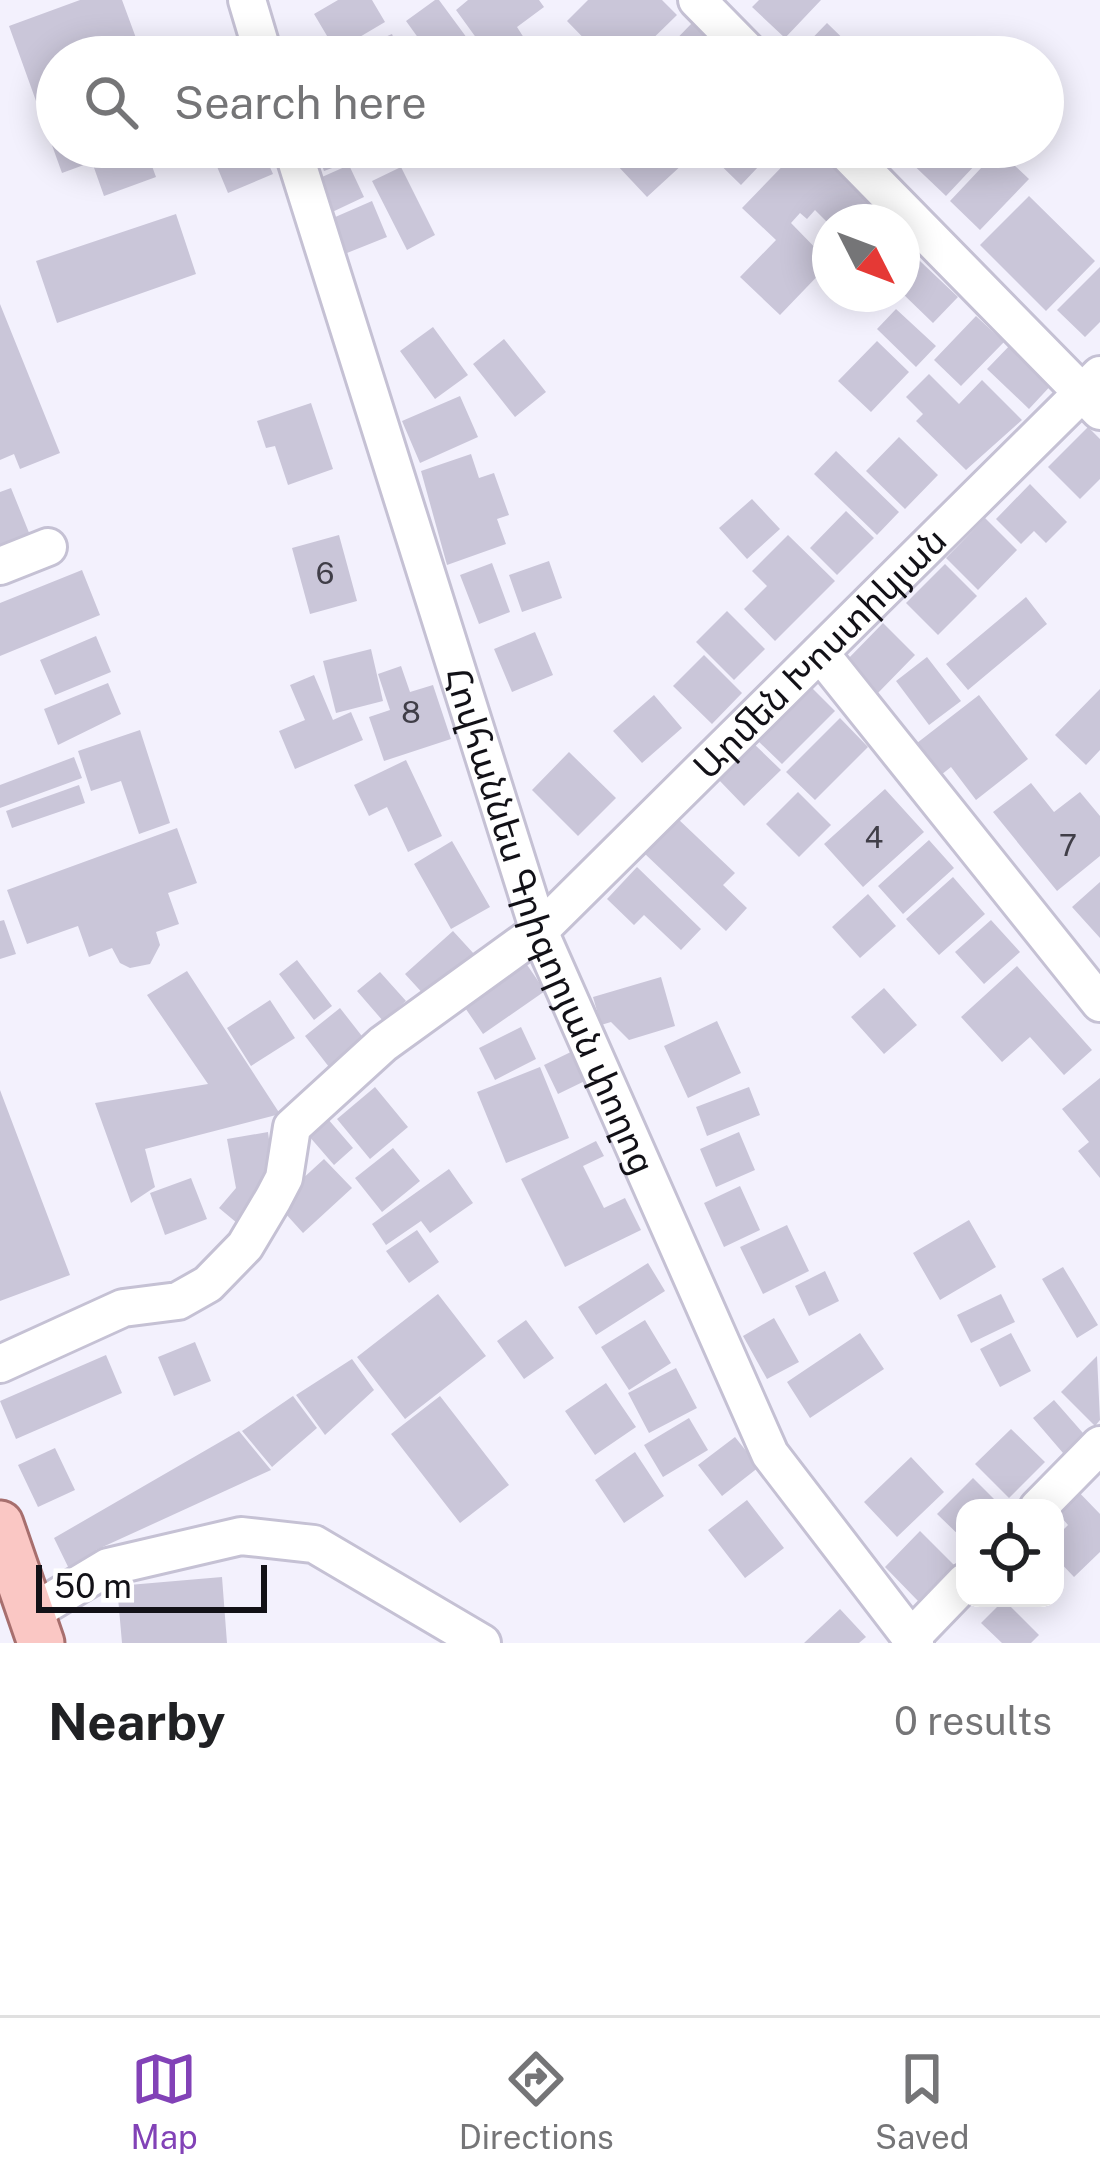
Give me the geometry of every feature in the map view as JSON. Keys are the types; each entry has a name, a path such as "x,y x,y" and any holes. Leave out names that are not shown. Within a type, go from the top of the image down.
{"main road":[{"path":"0,1524 37,1628"}],"street":[{"path":"247,0 258,36"},
{"path":"697,0 732,36"},
{"name":"Հովհաննես Գրիգորյան փողոց","path":"299,168 539,931 770,1454 913,1640"},
{"path":"863,168 1094,393"},
{"name":"Արմեն Խոստիկյան","path":"0,1364 123,1307 178,1301 208,1284 244,1246 284,1178 292,1127 382,1043 539,931 820,653 1094,393"},
{"path":"0,566 48,547"},
{"path":"820,653 1100,1003"},
{"path":"1047,1499 1100,1445"},
{"path":"37,1628 108,1568 241,1536 314,1544 482,1643"},
{"path":"913,1640 956,1592"}],"building":[{"path":"80,0 122,0 135,36 36,36 36,101 9,26"},
{"path":"338,0 372,0 385,22 361,36 327,36 314,14"},
{"path":"439,0 466,36 417,36 406,21"},
{"path":"468,0 539,0 544,7 517,27 523,36 475,36 456,10"},
{"path":"588,0 662,0 677,15 656,36 582,36 567,21"},
{"path":"759,0 821,0 787,36 752,7"},
{"path":"693,22 707,36 679,36"},
{"path":"827,23 840,36 814,36"},
{"path":"94,168 153,168 156,177 104,196"},
{"path":"218,168 270,168 273,174 228,193"},
{"path":"350,168 364,197 328,214 313,181"},
{"path":"402,168 435,235 407,250 372,181"},
{"path":"620,168 679,168 647,197"},
{"path":"724,168 757,168 741,185"},
{"path":"781,168 834,168 871,204 812,204 807,219 800,213 791,223 812,245 812,282 780,315 740,277 776,240 742,208"},
{"path":"917,168 972,168 946,196"},
{"path":"981,168 1017,168 1029,179 980,230 950,201"},
{"path":"1029,196 1095,261 1046,311 980,245"},
{"path":"372,201 387,237 347,253 333,218"},
{"path":"176,214 196,274 57,323 36,261"},
{"path":"920,261 958,297 933,323 920,310"},
{"path":"1100,267 1100,322 1085,337 1057,310"},
{"path":"0,304 60,453 20,469 14,454 0,460"},
{"path":"893,312 899,312 936,346 916,367 877,329"},
{"path":"976,316 1004,342 961,386 934,360"},
{"path":"433,327 468,375 435,399 400,351"},
{"path":"504,339 546,392 515,417 473,364"},
{"path":"877,341 909,372 871,412 838,381"},
{"path":"1014,341 1056,380 1029,409 987,369"},
{"path":"929,374 959,404 982,380 1022,420 966,470 916,421 923,414 906,397"},
{"path":"460,396 478,437 420,463 402,421"},
{"path":"311,403 333,469 288,485 275,446 266,448 257,421"},
{"path":"1088,427 1100,439 1100,479 1080,499 1048,467"},
{"path":"899,437 938,475 905,509 866,471"},
{"path":"836,451 899,512 877,535 814,474"},
{"path":"471,454 479,478 494,473 509,515 497,519 506,544 447,565 421,471"},
{"path":"1030,484 1067,522 1046,543 1034,531 1021,544 996,519"},
{"path":"11,488 32,540 0,553 0,492"},
{"path":"752,499 780,529 747,559 719,528"},
{"path":"846,511 874,538 837,575 810,548"},
{"path":"985,518 1017,550 978,590 946,558"},
{"path":"339,535 357,601 310,614 292,548"},
{"path":"788,535 835,581 775,641 744,609 767,586 752,571"},
{"path":"549,561 562,598 522,612 509,575"},
{"path":"492,563 510,612 479,624 460,575"},
{"path":"945,564 977,596 938,635 906,603"},
{"path":"82,570 100,615 0,656 0,603"},
{"path":"1026,597 1047,624 968,690 946,664"},
{"path":"727,611 765,649 734,680 696,642"},
{"path":"883,623 915,655 876,695 844,663"},
{"path":"535,632 553,675 512,692 494,649"},
{"path":"96,636 111,672 55,695 40,660"},
{"path":"371,649 383,701 336,713 323,661"},
{"path":"704,655 742,693 712,724 673,686"},
{"path":"927,657 961,701 929,725 896,681"},
{"path":"401,666 410,692 433,685 451,739 384,761 369,717 390,710 378,674"},
{"path":"314,675 333,720 351,712 363,740 295,769 279,731 305,720 290,685"},
{"path":"108,683 121,714 58,745 44,709"},
{"path":"810,686 835,711 782,764 757,740"},
{"path":"1100,689 1100,750 1086,765 1055,735"},
{"path":"654,695 682,728 642,763 613,731"},
{"path":"979,695 1028,759 976,800 951,767 941,775 917,743"},
{"path":"840,718 868,747 815,800 786,772"},
{"path":"140,730 170,823 139,834 121,781 91,791 78,751"},
{"path":"753,743 781,770 744,806 718,779"},
{"path":"569,752 616,798 578,836 532,790"},
{"path":"74,757 82,778 0,808 0,785"},
{"path":"406,760 442,836 408,852 387,807 369,816 354,785"},
{"path":"1031,783 1054,812 1080,792 1100,816 1100,856 1057,891 993,812"},
{"path":"79,785 85,803 12,828 6,811"},
{"path":"885,789 924,832 863,887 824,844"},
{"path":"798,792 831,825 799,857 766,824"},
{"path":"677,818 735,873 723,885 747,908 726,931 644,853"},
{"path":"177,828 197,883 168,893 179,924 156,932 160,945 150,964 130,968 120,963 112,948 89,957 78,926 27,944 7,890"},
{"path":"929,840 954,868 903,914 878,886"},
{"path":"452,841 490,907 451,929 414,864"},
{"path":"637,867 701,929 681,950 644,915 634,925 607,899"},
{"path":"953,877 985,914 939,955 906,919"},
{"path":"1100,882 1100,938 1072,907"},
{"path":"868,894 896,926 860,958 832,927"},
{"path":"4,920 16,954 0,959 0,921"},
{"path":"991,920 1020,952 984,984 955,952"},
{"path":"453,931 475,955 427,998 405,974"},
{"path":"521,956 545,991 483,1034 459,999"},
{"path":"297,960 332,1006 314,1020 279,974"},
{"path":"1017,966 1092,1050 1064,1075 1030,1037 1002,1062 961,1017"},
{"path":"187,971 280,1114 145,1149 155,1187 131,1203 95,1103 208,1084 147,995"},
{"path":"380,972 406,1001 383,1021 357,991"},
{"path":"661,977 675,1026 629,1040 611,1022 601,1025 593,997"},
{"path":"884,988 917,1025 884,1054 851,1017"},
{"path":"270,1000 295,1038 251,1066 227,1028"},
{"path":"340,1008 365,1040 329,1067 305,1036"},
{"path":"717,1021 741,1073 688,1098 664,1046"},
{"path":"521,1027 536,1059 495,1080 479,1048"},
{"path":"577,1049 591,1078 558,1094 544,1065"},
{"path":"540,1067 569,1138 506,1163 477,1092"},
{"path":"1100,1078 1100,1178 1078,1151 1089,1142 1062,1109"},
{"path":"375,1087 408,1127 370,1159 337,1119"},
{"path":"749,1087 760,1115 707,1136 696,1107"},
{"path":"0,1090 70,1275 0,1301"},
{"path":"321,1111 353,1148 334,1165 302,1128"},
{"path":"268,1132 275,1182 237,1223 219,1208 236,1188 227,1139"},
{"path":"739,1132 755,1170 716,1187 700,1149"},
{"path":"596,1141 604,1156 583,1166 604,1208 625,1198 641,1230 565,1267 521,1179"},
{"path":"393,1148 420,1181 382,1212 355,1178"},
{"path":"324,1159 352,1188 303,1233 276,1203"},
{"path":"449,1169 473,1203 430,1233 421,1221 386,1245 372,1224"},
{"path":"191,1178 207,1219 165,1235 150,1193"},
{"path":"740,1186 760,1230 724,1247 704,1203"},
{"path":"969,1220 996,1267 940,1300 913,1253"},
{"path":"787,1225 809,1271 763,1294 740,1247"},
{"path":"417,1230 439,1262 409,1283 386,1251"},
{"path":"648,1263 665,1291 596,1335 578,1307"},
{"path":"1063,1267 1098,1325 1077,1338 1042,1279"},
{"path":"825,1271 839,1301 809,1316 795,1286"},
{"path":"438,1294 486,1356 405,1419 357,1357"},
{"path":"1001,1294 1015,1322 971,1343 957,1315"},
{"path":"774,1318 799,1362 767,1379 743,1336"},
{"path":"526,1320 554,1358 524,1379 497,1341"},
{"path":"645,1320 671,1363 629,1390 601,1347"},
{"path":"860,1333 884,1369 810,1418 787,1382"},
{"path":"1011,1333 1031,1371 1000,1387 980,1349"},
{"path":"195,1342 211,1381 174,1396 158,1357"},
{"path":"106,1355 122,1393 16,1439 0,1401"},
{"path":"1097,1356 1100,1420 1095,1426 1061,1392"},
{"path":"352,1359 374,1390 325,1435 296,1395"},
{"path":"676,1368 697,1408 649,1433 628,1393"},
{"path":"606,1383 636,1427 595,1455 565,1411"},
{"path":"293,1396 317,1428 272,1467 242,1431"},
{"path":"440,1396 509,1485 460,1523 391,1434"},
{"path":"1054,1400 1090,1441 1069,1460 1033,1418"},
{"path":"689,1418 708,1450 663,1477 644,1445"},
{"path":"1011,1429 1045,1462 1009,1498 975,1464"},
{"path":"239,1431 271,1470 96,1550 103,1566 74,1579 54,1538"},
{"path":"735,1437 759,1467 722,1496 698,1465"},
{"path":"55,1448 75,1490 38,1507 18,1465"},
{"path":"635,1452 664,1496 624,1523 595,1480"},
{"path":"911,1457 944,1492 897,1537 864,1502"},
{"path":"973,1478 994,1499 956,1499 956,1532 937,1514"},
{"path":"1072,1485 1100,1514 1100,1552 1074,1577 1064,1566 1068,1525 1062,1499"},
{"path":"747,1500 784,1548 745,1578 708,1530"},
{"path":"920,1531 954,1565 918,1601 885,1567"},
{"path":"222,1577 227,1643 122,1643 117,1586"},
{"path":"997,1607 1011,1607 1039,1635 1031,1643 1002,1643 981,1623"},
{"path":"840,1609 866,1637 859,1643 804,1643"}]}
